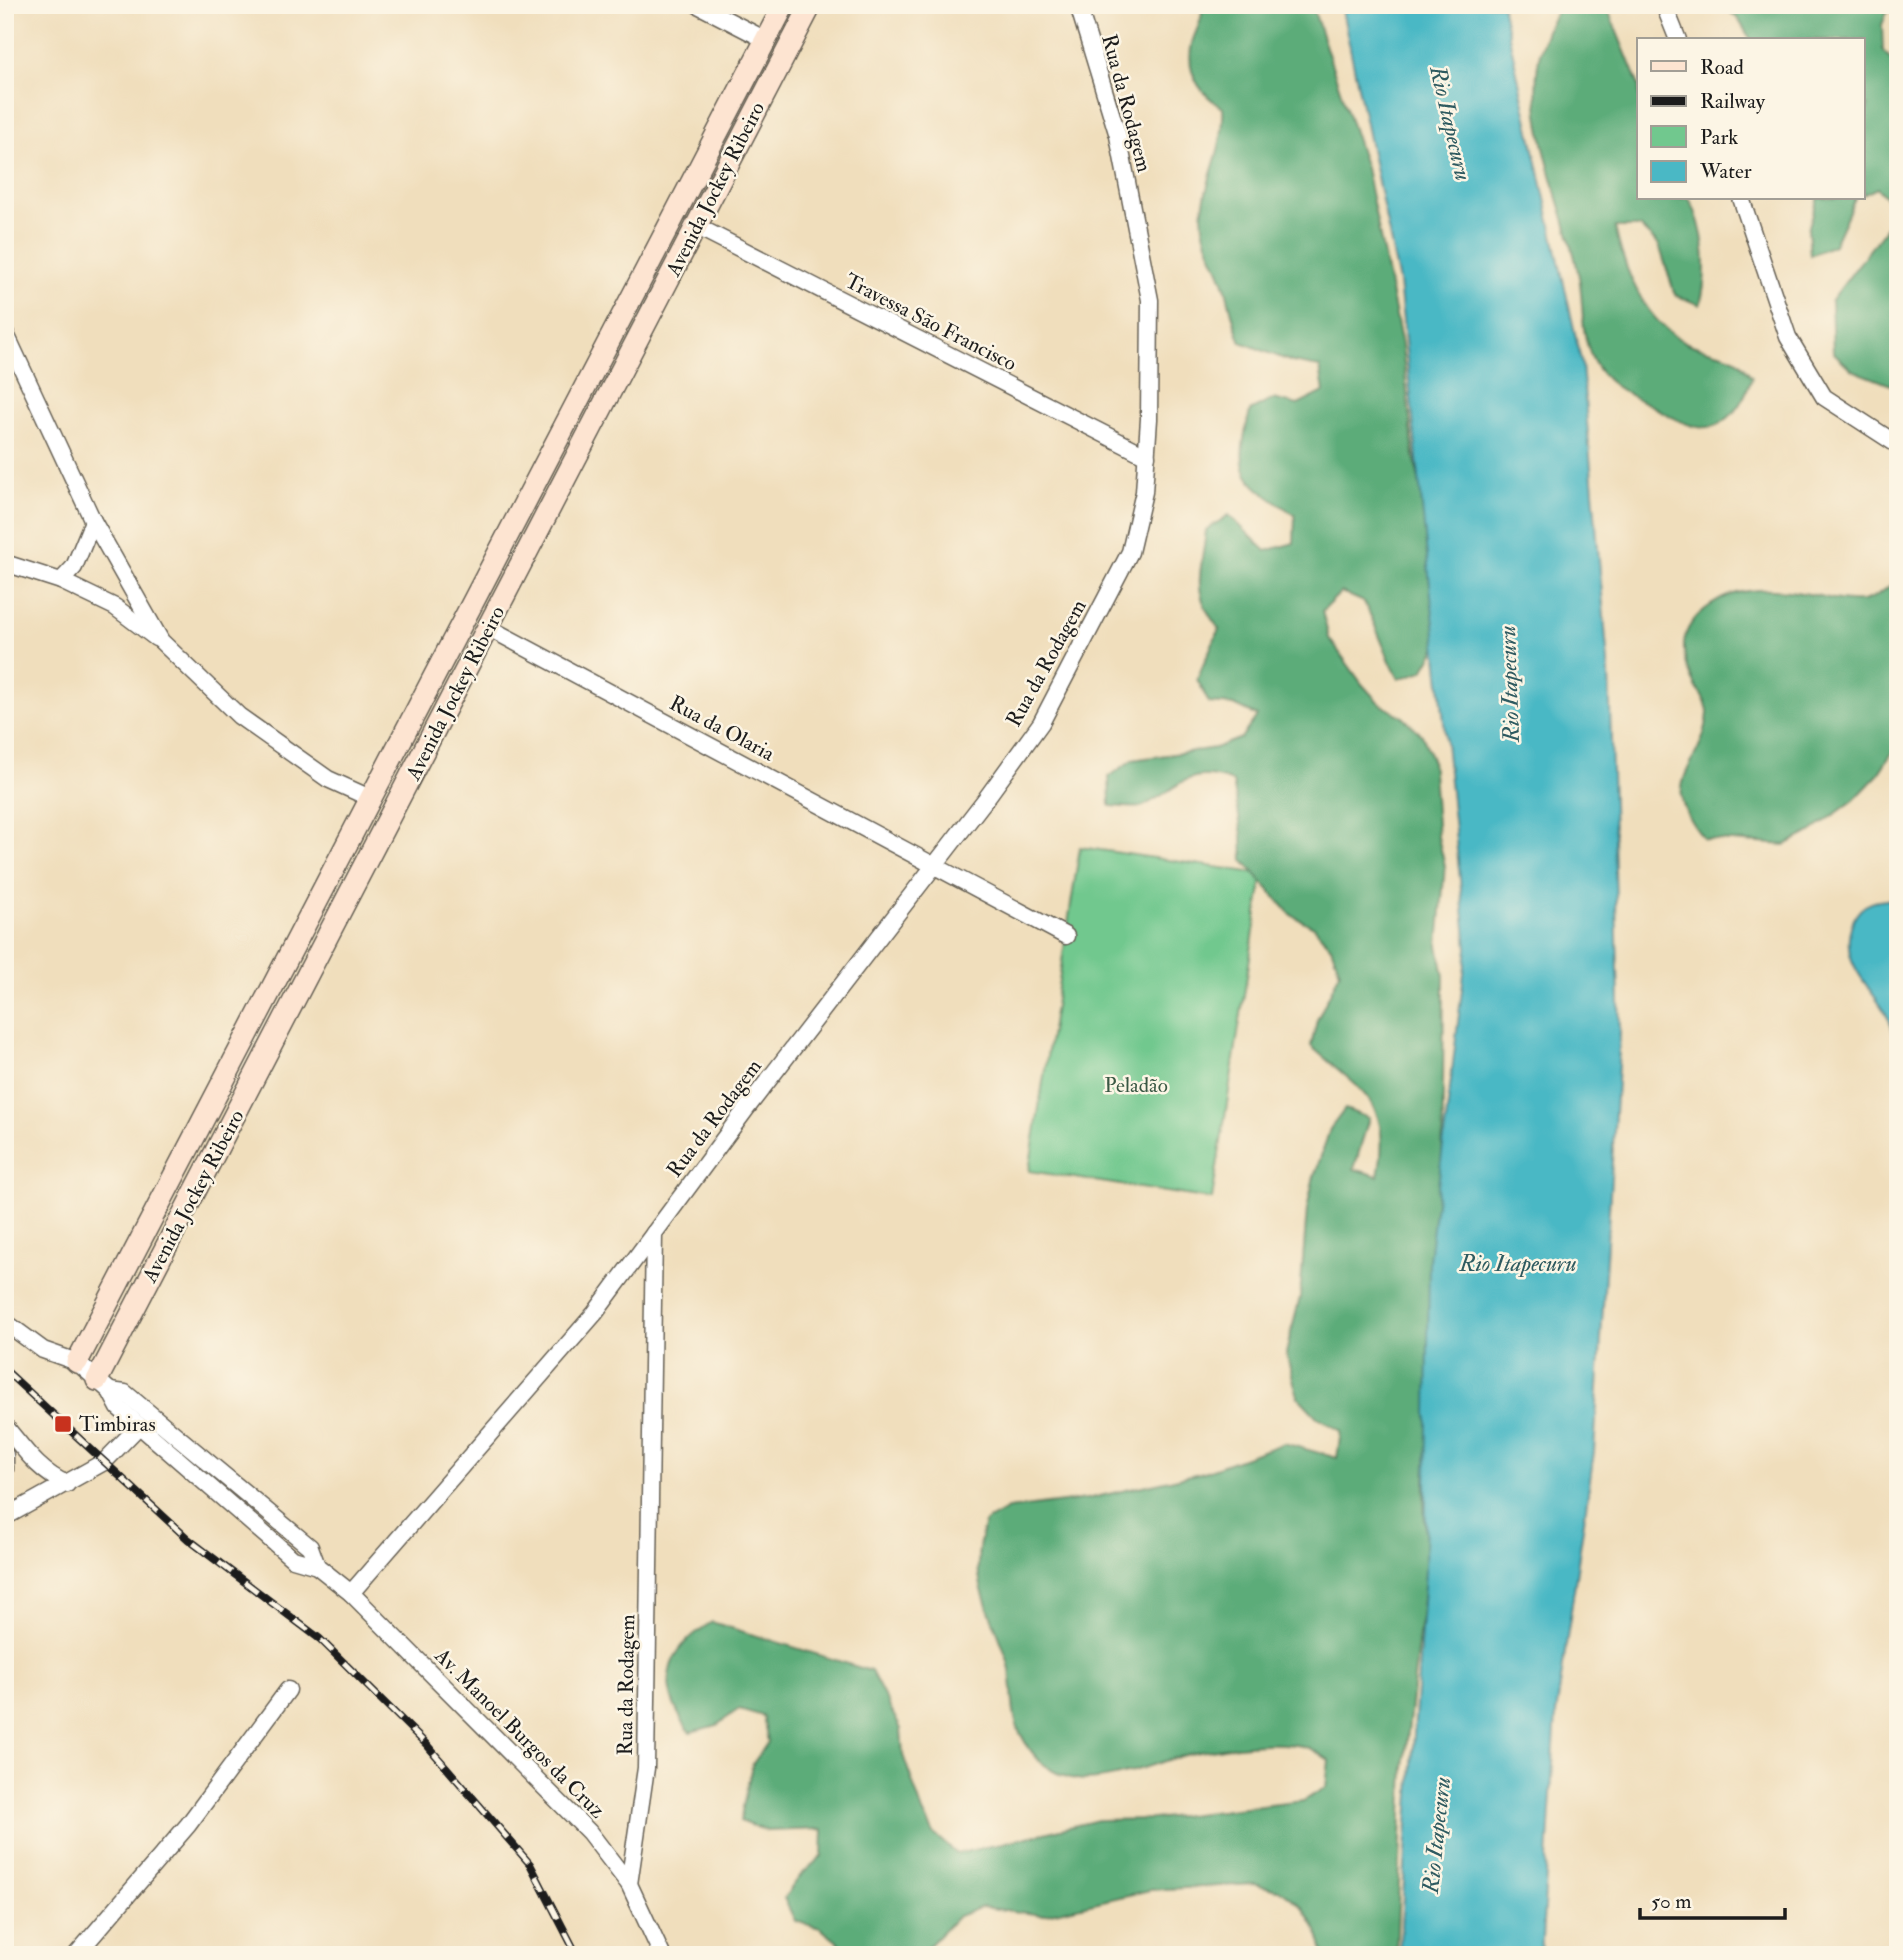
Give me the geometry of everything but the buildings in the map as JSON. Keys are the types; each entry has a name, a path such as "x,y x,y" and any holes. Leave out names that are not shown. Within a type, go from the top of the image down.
{"street":[{"path":"698,5 766,40"},
{"name":"Avenida Jockey Ribeiro","path":"76,1362 784,5"},
{"name":"Avenida Jockey Ribeiro","path":"104,1385 489,628 811,5"},
{"name":"Rua da Rodagem","path":"351,1593 595,1313 934,866 1041,723 1130,552 1144,492 1147,456 1150,300 1118,136 1078,5"},
{"path":"1664,5 1677,38"},
{"path":"1742,200 1788,337 1824,397 1898,444"},
{"name":"Travessa São Francisco","path":"696,226 1147,456"},
{"path":"5,332 93,521 161,641"},
{"path":"61,581 74,567 93,521"},
{"path":"5,563 61,581 116,607 161,641 239,716 328,779 370,798"},
{"name":"Rua da Olaria","path":"489,628 1066,936"},
{"name":"Rua da Rodagem","path":"629,1884 646,1768 654,1233"},
{"path":"5,1322 43,1350 76,1362 104,1385 119,1408 293,1559 317,1566"},
{"path":"104,1385 125,1393 310,1547 317,1566"},
{"path":"5,1426 32,1462 49,1476 67,1484"},
{"path":"5,1517 104,1462 139,1426"},
{"path":"5,1455 5,1470"},
{"name":"Av. Manoel Burgos da Cruz","path":"317,1566 351,1593 589,1832 629,1884 662,1955"},
{"path":"76,1955 188,1825 288,1690"}],"green space":[{"path":"1202,5 1311,5 1313,8 1366,168 1402,345 1414,455 1425,510 1437,647 1423,671 1399,679 1364,602 1341,592 1322,611 1329,638 1362,684 1380,704 1403,717 1422,735 1432,759 1438,837 1445,866 1438,945 1444,976 1442,1194 1424,1501 1427,1563 1404,1768 1396,1955 1324,1955 1317,1931 1303,1907 1282,1891 1254,1884 1150,1890 1042,1915 982,1907 958,1916 920,1955 841,1955 845,1948 820,1928 795,1921 784,1898 801,1875 822,1856 823,1829 767,1831 740,1821 752,1765 768,1742 763,1716 739,1709 717,1725 690,1732 672,1699 670,1671 675,1657 683,1645 712,1622 871,1671 901,1729 903,1755 923,1812 934,1834 957,1854 1098,1820 1153,1819 1303,1801 1326,1787 1329,1760 1306,1747 1278,1744 1203,1751 1097,1779 1075,1779 1055,1772 1037,1758 1017,1725 1009,1665 984,1596 978,1563 985,1522 1008,1509 1087,1499 1204,1472 1284,1443 1337,1458 1341,1431 1317,1417 1298,1397 1286,1353 1300,1297 1307,1209 1313,1180 1330,1129 1345,1109 1369,1118 1354,1169 1378,1176 1381,1130 1377,1114 1358,1087 1311,1046 1317,1020 1340,972 1331,947 1314,927 1291,915 1243,860 1242,834 1233,782 1217,777 1193,777 1140,807 1110,806 1109,777 1132,760 1215,748 1241,738 1257,716 1234,705 1209,703 1197,679 1219,629 1204,604 1201,592 1200,570 1206,530 1229,515 1266,551 1294,543 1295,515 1253,484 1247,475 1243,464 1245,433 1250,411 1273,399 1298,405 1324,392 1320,367 1292,362 1241,342 1223,280 1206,240 1203,208 1219,147 1223,108 1207,96 1192,73 1190,54"},
{"path":"1561,5 1606,5 1637,81 1637,200 1690,200 1699,223 1704,251 1700,305 1675,295 1659,245 1640,227 1615,227 1619,244 1639,294 1659,322 1687,343 1734,358 1752,377 1740,404 1719,424 1699,427 1674,418 1610,382 1593,360 1584,329 1579,277 1542,140 1537,105 1537,70 1544,37"},
{"path":"1722,5 1890,5 1882,25 1883,51 1898,66 1898,388 1852,370 1833,352 1831,301 1883,232 1895,207 1877,188 1864,194 1864,118 1868,106 1864,104 1864,38 1750,38 1738,19"},
{"path":"1817,200 1854,200 1834,245 1810,255 1808,229"},
{"path":"1898,578 1898,744 1876,777 1854,800 1811,832 1785,845 1704,839 1689,819 1683,802 1682,788 1685,775 1705,732 1708,712 1690,674 1684,650 1688,628 1695,618 1719,600 1740,592 1775,590 1862,601 1877,595"},
{"name":"Peladão","path":"1080,847 1263,874 1212,1199 1029,1171"}],"water":[{"name":"Rio Itapecuru","path":"1341,5 1502,5 1582,365 1609,674 1620,1033 1594,1452 1556,1714 1541,1955 1399,1955 1425,1572 1429,1260 1467,948 1399,282"},
{"path":"1898,899 1898,1085 1893,1031 1854,966 1849,938 1853,921 1861,909 1878,901"}],"railway":[{"path":"5,1370 188,1539 320,1639 426,1744 530,1864 577,1955"}],"place":[{"name":"Timbiras","path":"63,1424"}]}
